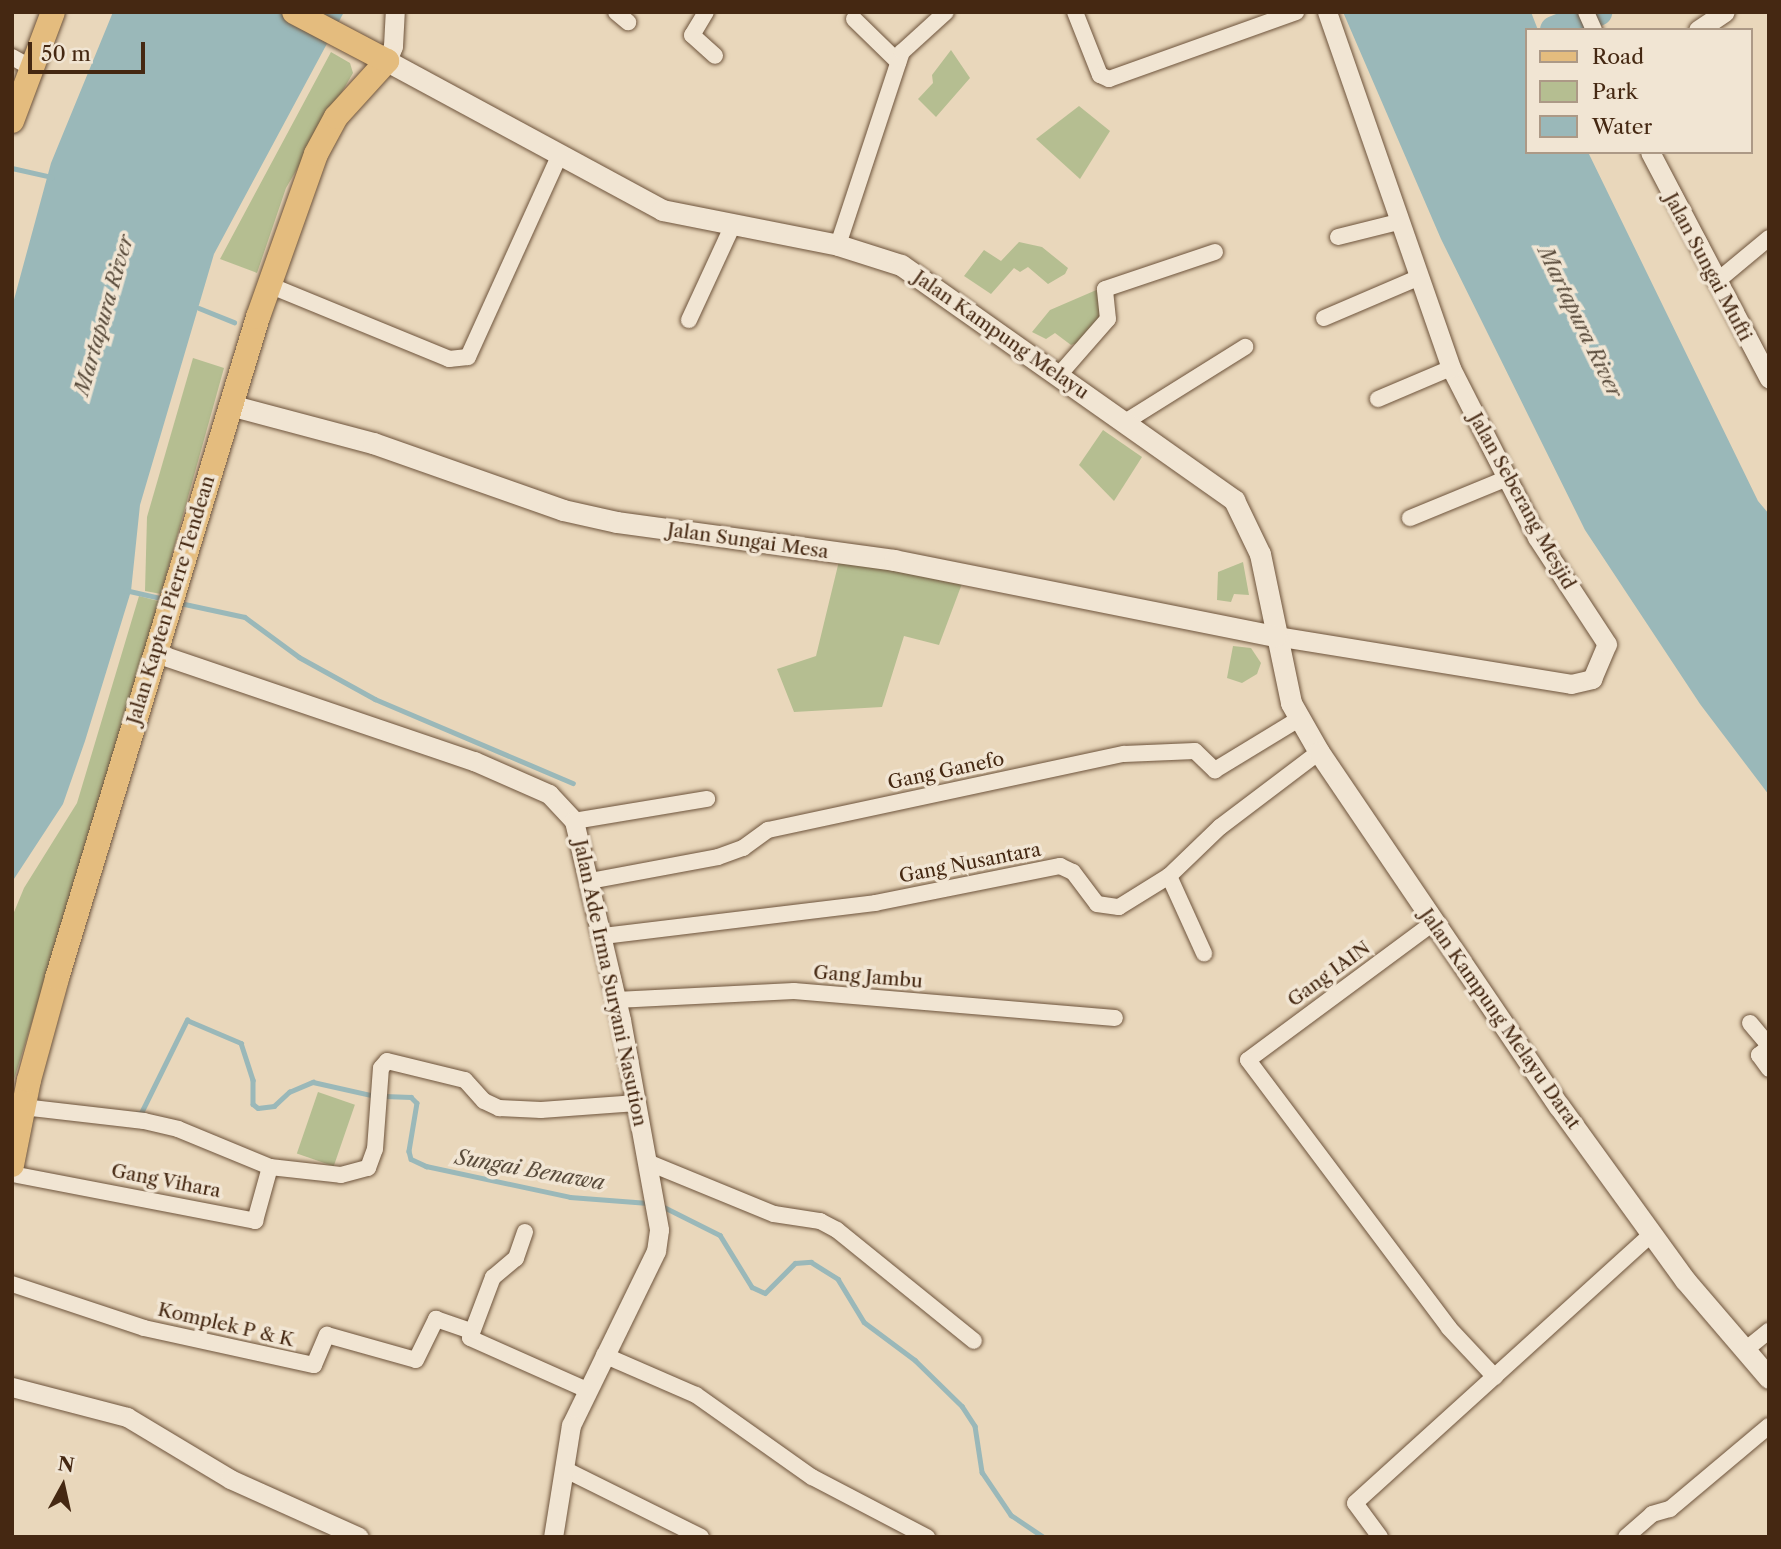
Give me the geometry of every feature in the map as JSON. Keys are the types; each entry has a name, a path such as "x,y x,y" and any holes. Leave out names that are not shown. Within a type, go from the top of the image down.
{"main road":[{"path":"12,121 22,62 53,12"},
{"path":"294,12 387,61"},
{"name":"Jalan Kampung Melayu","path":"387,61 662,210 733,227 838,245 901,265 1220,487 1244,513 1260,554 1276,636"},
{"name":"Jalan Kapten Pierre Tendean","path":"12,1165 24,1101 230,405 269,285 316,154 336,117 387,61"},
{"name":"Jalan Sungai Mesa","path":"230,405 373,443 563,510 617,522 894,560 1276,636"},
{"name":"Jalan Kampung Melayu Darat","path":"1276,636 1286,689 1299,719 1319,752 1433,923 1652,1234 1744,1351 1769,1378"}],"street":[{"path":"387,61 393,46 395,12"},
{"path":"706,12 692,35 715,56"},
{"path":"838,245 898,62 910,43 946,12"},
{"path":"1075,12 1100,75 1109,79 1296,12"},
{"name":"Jalan Seberang Mesjid","path":"1276,636 1571,684 1592,679 1607,644 1505,479 1451,368 1327,12"},
{"path":"1701,28 1725,12"},
{"path":"854,19 898,62"},
{"path":"269,285 449,359 468,357 561,154"},
{"name":"Jalan Sungai Mufti","path":"1651,154 1769,379"},
{"path":"1338,237 1398,222"},
{"path":"689,320 733,227"},
{"path":"1716,282 1769,238"},
{"path":"1059,375 1108,319 1105,289 1215,252"},
{"path":"1324,318 1418,278"},
{"path":"1125,422 1245,347"},
{"path":"1378,398 1451,368"},
{"path":"1410,518 1505,479"},
{"name":"Jalan Ade Irma Suryani Nasution","path":"156,653 474,761 549,794 574,821 603,936 637,1103 657,1210 656,1251 571,1425 553,1537"},
{"name":"Gang Ganefo","path":"590,881 718,857 743,848 768,830 1124,754 1195,751 1215,770 1299,719"},
{"name":"Gang Nusantara","path":"603,936 876,903 1059,866 1073,872 1097,904 1113,908 1169,876 1220,827 1319,752"},
{"path":"574,821 706,799"},
{"path":"1169,876 1204,953"},
{"name":"Gang IAIN","path":"1433,923 1249,1057 1449,1328 1495,1377"},
{"name":"Gang Jambu","path":"616,1000 794,991 1115,1018"},
{"path":"1751,1023 1769,1046 1759,1055 1769,1069"},
{"path":"24,1101 166,1126 270,1167 341,1175 364,1171 375,1149 381,1068 387,1060 465,1080 484,1101 499,1108 541,1110 637,1103"},
{"path":"647,1162 774,1214 820,1221 837,1230 974,1341"},
{"name":"Gang Vihara","path":"12,1174 256,1220 270,1167"},
{"path":"525,1233 516,1258 493,1277 470,1331 470,1338 587,1390"},
{"path":"1380,1537 1355,1503 1495,1377 1530,1341 1652,1234"},
{"name":"Komplek P & K","path":"12,1284 144,1328 314,1365 327,1335 416,1360 436,1319 470,1331"},
{"path":"1744,1351 1769,1331"},
{"path":"604,1355 696,1395 812,1477 927,1537"},
{"path":"12,1387 127,1417 230,1479 359,1537"},
{"path":"1626,1537 1653,1514 1670,1508 1769,1426"},
{"path":"564,1469 701,1537"}],"green space":[{"path":"951,50 970,78 936,117 918,99 933,83 932,75"},
{"path":"331,52 350,63 353,73 286,188 257,273 220,259"},
{"path":"1079,106 1110,131 1080,179 1036,139"},
{"path":"1019,242 1042,247 1068,268 1065,274 1048,284 1028,267 1020,272 1014,268 991,294 964,276 984,250 1001,261"},
{"path":"1101,288 1104,317 1091,338 1071,345 1055,333 1046,339 1032,332 1050,310"},
{"path":"193,358 224,368 161,594 145,591 147,517"},
{"path":"1103,430 1142,457 1114,501 1079,465"},
{"path":"839,561 963,581 939,645 904,636 882,707 794,712 777,669 816,656"},
{"path":"1243,562 1249,595 1234,594 1231,602 1217,600 1218,572"},
{"path":"139,596 162,602 12,1086 12,917 24,888 77,803"},
{"path":"1233,646 1251,648 1261,663 1257,674 1242,683 1227,678"},
{"path":"318,1092 355,1105 334,1166 297,1153"}],"water":[{"name":"Martapura River","path":"113,12 344,12 214,254 140,505 131,591 85,741 63,804 12,882 12,307 51,163"},
{"name":"Martapura River","path":"1343,12 1531,12 1537,28 1526,28 1526,154 1589,154 1758,501 1769,514 1769,795 1700,704 1585,530 1441,239"}],"waterway":[{"path":"1559,28 1598,12"},
{"path":"12,168 52,177"},
{"path":"199,308 234,322"},
{"path":"125,590 165,599"},
{"path":"180,603 245,617 299,657 375,699 573,783"},
{"name":"Sungai Benawa","path":"135,1114 141,1113 187,1020 241,1043 253,1080 253,1104 258,1108 274,1106 289,1092 313,1082 375,1096"},
{"name":"Sungai Benawa","path":"384,1096 411,1097 417,1103 409,1151 411,1159 426,1166 570,1197 648,1203"},
{"name":"Sungai Benawa","path":"660,1205 720,1235 752,1287 765,1293 795,1263 811,1262 838,1279 864,1322 915,1360 962,1406 975,1426 982,1472 1011,1515 1044,1537"}]}
